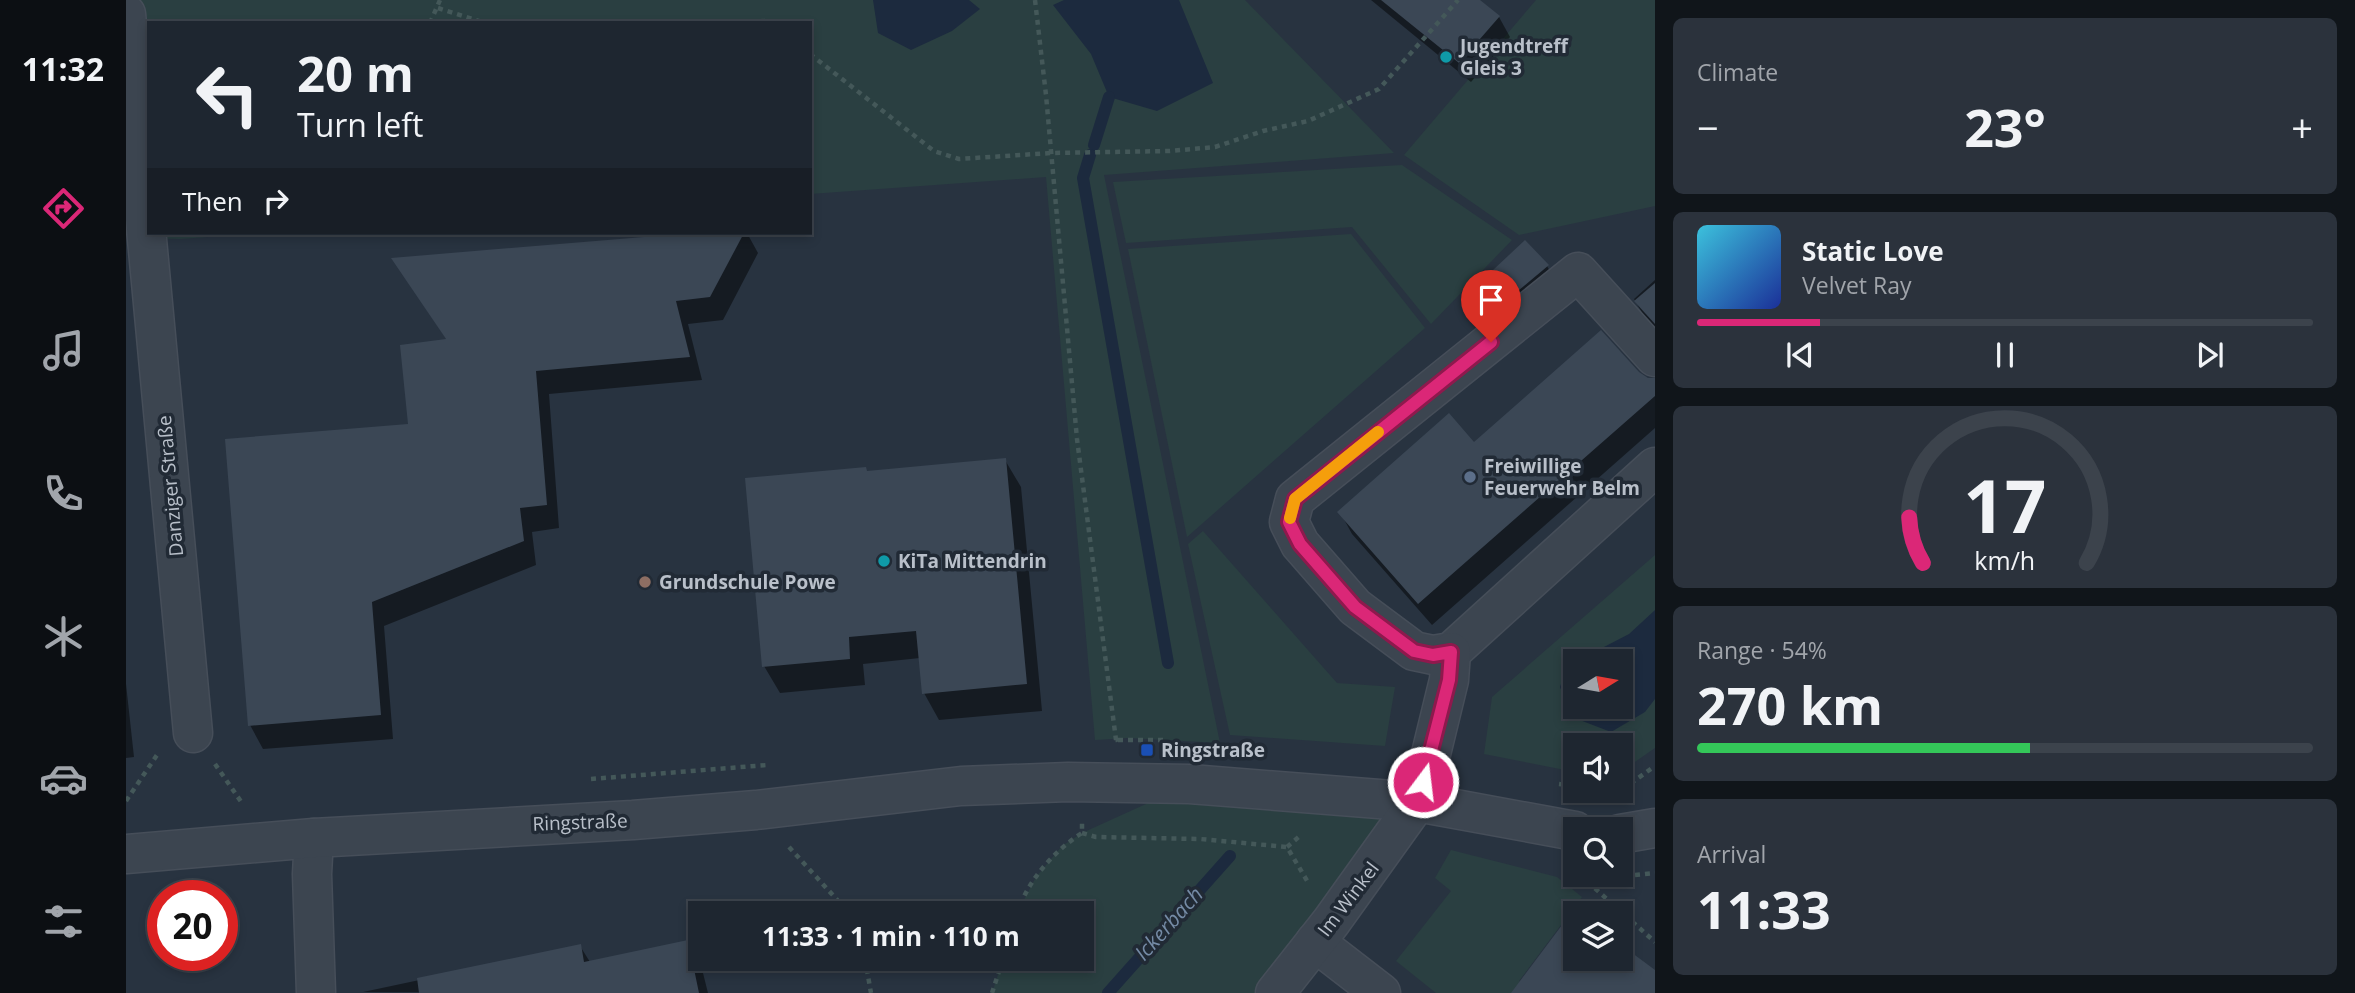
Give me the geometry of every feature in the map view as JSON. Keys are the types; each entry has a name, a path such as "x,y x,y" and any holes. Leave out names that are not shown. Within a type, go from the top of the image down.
{"street":[{"name":"Danziger Straße","path":"126,14 136,240 193,733"},
{"path":"1655,357 1578,272 1295,499 1289,522 1300,544 1355,607 1414,651 1433,655 1451,652 1655,467"},
{"name":"Im Winkel","path":"1275,993 1323,932 1417,802 1430,762 1449,680 1451,652"},
{"name":"Ringstraße","path":"126,854 314,838 633,820 756,810 961,786 1083,782 1189,785 1417,802 1563,829"},
{"path":"1633,832 1655,828"},
{"path":"314,838 312,874 316,993"},
{"path":"1323,932 1381,993"}],"path":[{"path":"431,21 440,0"},
{"path":"1035,0 1077,439 1116,740 1105,740"},
{"path":"812,56 934,151 959,159 1051,153 1170,151 1215,147 1263,131 1308,121 1379,89 1458,0"},
{"path":"438,9 478,21"},
{"path":"126,801 167,741 193,733 243,805"},
{"path":"1633,781 1655,766"},
{"path":"1082,832 1083,782"},
{"path":"756,810 838,901"},
{"path":"1024,901 1036,877 1062,846 1082,832"},
{"path":"1082,832 1096,837 1200,839 1287,847 1323,932"},
{"path":"1593,887 1655,942"},
{"path":"867,971 871,993"},
{"path":"992,993 999,971"}],"green space":[{"path":"126,0 1245,0 1394,153 1104,175 1220,743 1128,738 1095,740 1046,177 812,194 812,21 147,21 147,235 236,235 180,239 147,238"},
{"path":"1536,0 1655,0 1655,206 1519,235 1404,155"},
{"path":"1402,165 1512,240 1431,324 1352,227 1126,243 1113,182"},
{"path":"1351,234 1425,328 1187,537 1128,249"},
{"path":"1203,531 1337,683 1395,687 1385,746 1230,735 1188,544"},
{"path":"1655,555 1655,748 1633,763 1633,733 1563,733 1563,770 1484,754 1492,697"},
{"path":"1190,784 1417,802 1275,993 992,993 999,971 1094,971 1094,901 1023,901 1036,877 1062,846 1082,833"},
{"path":"1451,850 1557,877 1563,882 1563,887 1570,887 1582,897 1579,901 1563,901 1563,922 1519,981 1534,993 1436,993 1396,961 1451,891 1435,878"}],"water":[{"path":"873,0 969,0 980,9 952,31 911,50 878,33"},
{"path":"1064,0 1179,0 1213,83 1157,111 1109,97 1091,54 1053,5"},
{"path":"1655,610 1655,699 1645,712 1611,732 1577,719 1633,719 1633,649 1600,649 1629,634"}],"building":[{"path":"1381,0 1480,0 1500,16 1459,63"},
{"path":"668,235 743,235 710,297 676,301 690,357 536,371 547,505 520,508 524,541 372,602 381,715 248,726 225,439 408,424 400,345 446,339 391,258"},
{"path":"1525,240 1549,265 1481,322 1461,300"},
{"path":"1655,283 1655,324 1634,301"},
{"name":"Freiwillige Feuerwehr Belm","path":"1601,330 1639,372 1648,378 1655,378 1655,396 1418,604 1337,512 1449,413 1474,442"},
{"name":"KiTa Mittendrin","path":"1006,458 1027,684 922,694 916,631 849,637 850,659 762,667 745,478 866,467 867,471"},
{"path":"1563,924 1563,971 1633,971 1633,954 1655,970 1655,993 1511,993"},
{"path":"688,940 688,971 694,971 699,993 419,993 417,978 581,944 584,962"}],"waterway":[{"path":"1094,145 1109,97"},
{"path":"1090,155 1083,178 1168,663"},
{"name":"Ickerbach","path":"1108,993 1230,856"}],"slow traffic":[{"path":"1290,518 1295,499 1378,432"}],"place":[{"name":"Jugendtreff Gleis 3","path":"1446,57"},
{"name":"Freiwillige Feuerwehr Belm","path":"1470,477"},
{"name":"KiTa Mittendrin","path":"884,561"},
{"name":"Grundschule Powe","path":"645,582"},
{"name":"Ringstraße","path":"1147,750"}],"route":[{"path":"1423,782 1449,680 1451,652 1433,655 1414,651 1355,607 1300,544 1289,522 1295,499 1491,342"}]}
